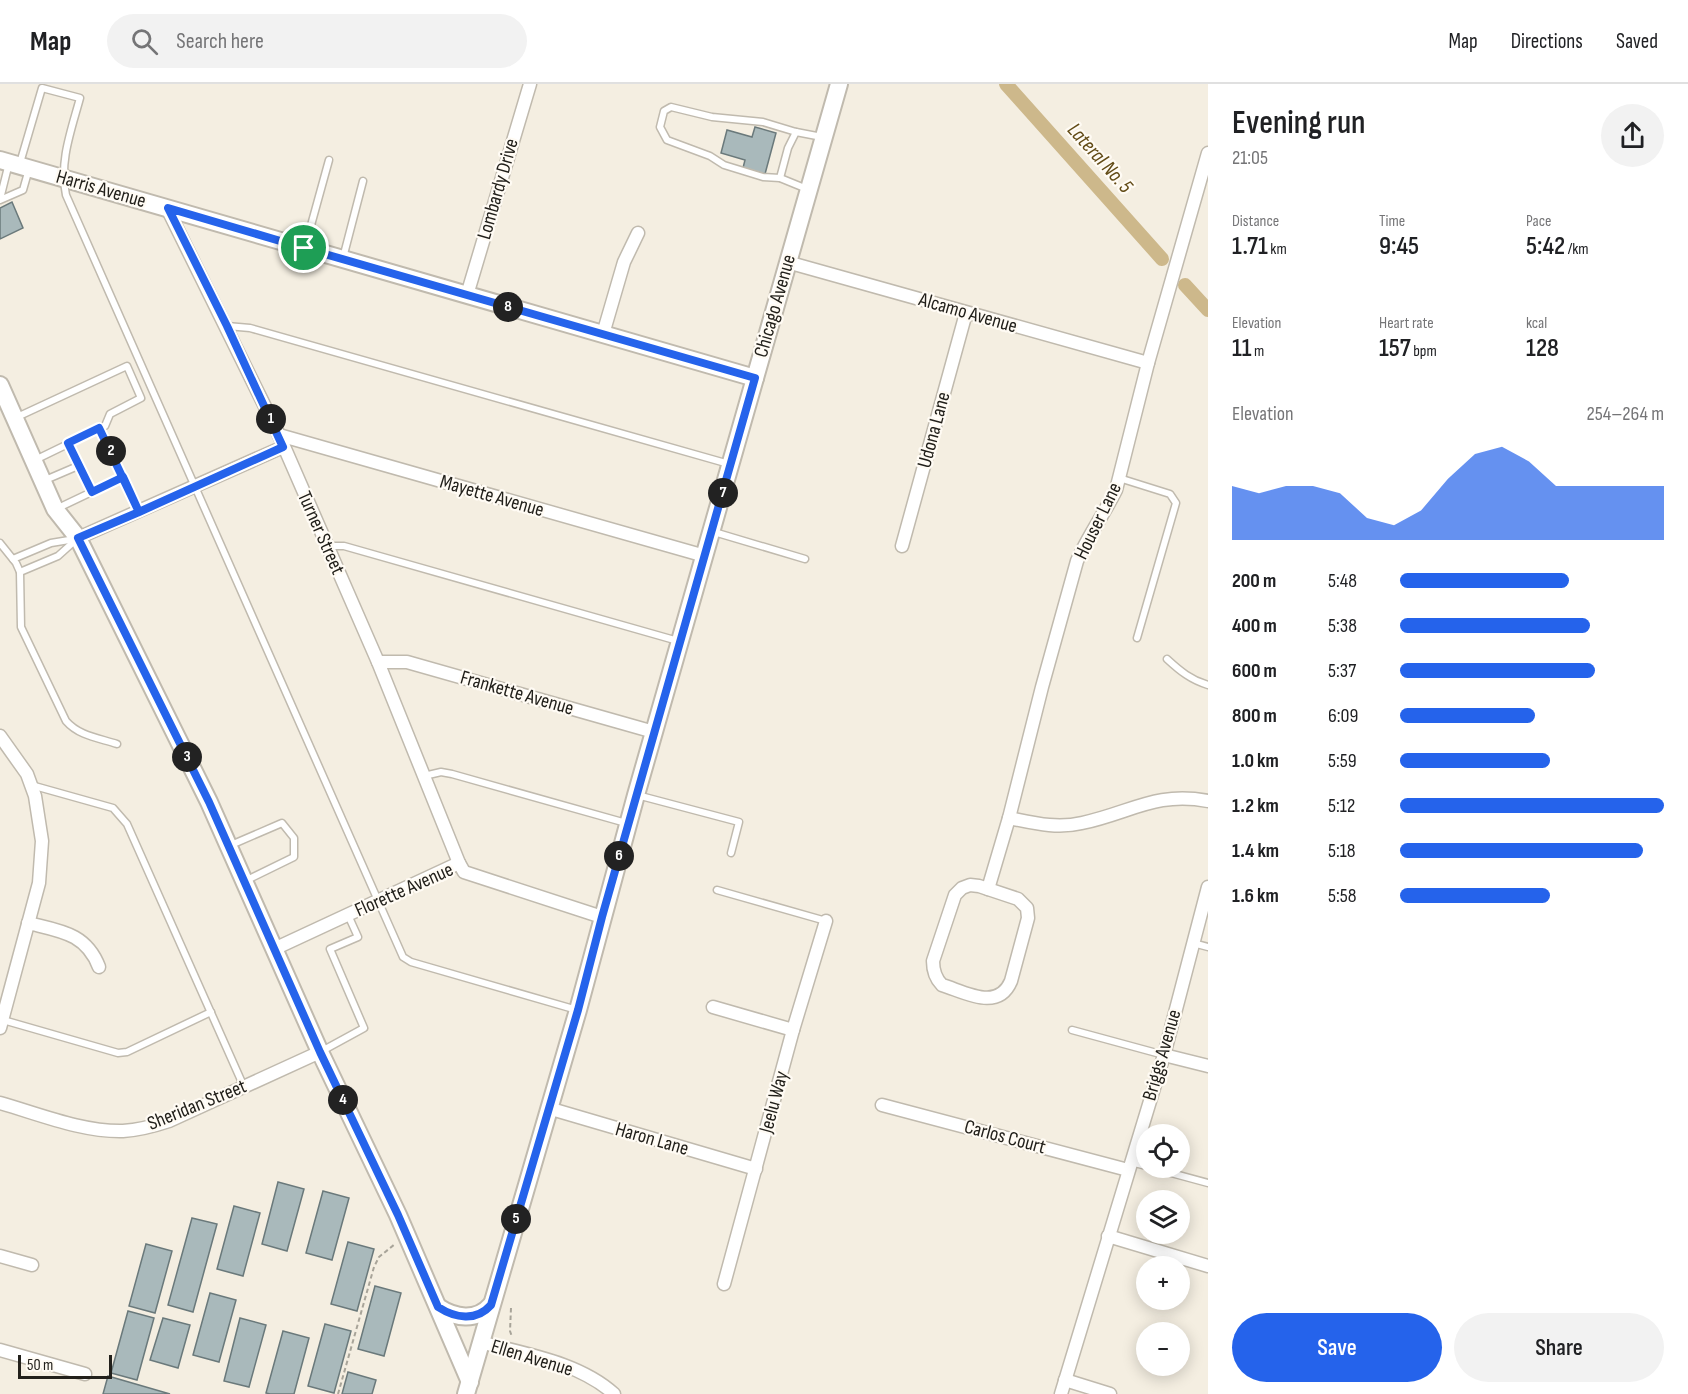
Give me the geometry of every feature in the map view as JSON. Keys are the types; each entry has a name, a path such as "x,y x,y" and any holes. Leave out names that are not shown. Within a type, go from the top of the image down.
{"street":[{"name":"Lombardy Drive","path":"467,295 530,84"},
{"name":"Chicago Avenue","path":"470,1389 480,1342 578,1010 636,795 839,84"},
{"name":"Houser Lane","path":"988,889 1077,561 1107,509 1119,478 1148,363 1208,153"},
{"name":"Harris Avenue","path":"15,164 755,378"},
{"name":"Turner Street","path":"168,208 281,441 378,662 459,863"},
{"path":"603,334 624,262 638,233"},
{"name":"Alcamo Avenue","path":"788,262 1148,363"},
{"name":"Udona Lane","path":"902,546 966,313"},
{"path":"0,385 55,509 78,538 204,791 320,1052 406,1234 470,1389"},
{"path":"78,538 195,487 281,441"},
{"name":"Mayette Avenue","path":"281,441 705,556"},
{"name":"Frankette Avenue","path":"378,662 407,662 654,732"},
{"path":"0,736 22,767 31,785 40,818 42,861 39,883 1,1024"},
{"path":"1009,818 1044,826 1062,826 1082,823 1160,799 1193,798 1208,801"},
{"name":"Florette Avenue","path":"274,949 459,863 464,872 478,878 602,917"},
{"path":"970,885 988,889 1024,903 1028,918 1008,989 998,997 988,999 942,985 936,979 933,969 933,961 955,895 962,888 970,885"},
{"name":"Briggs Avenue","path":"1061,1394 1164,1054 1208,887"},
{"name":"Jeelu Way","path":"724,1284 793,1030 826,921"},
{"path":"28,923 71,934 88,947 99,967"},
{"path":"713,1007 793,1030"},
{"name":"Sheridan Street","path":"0,1103 83,1126 124,1131 148,1128 169,1122 320,1052"},
{"path":"1164,1054 1208,1066"},
{"name":"Carlos Court","path":"882,1105 1129,1166"},
{"name":"Haron Lane","path":"548,1108 756,1169"},
{"path":"1108,1236 1208,1266"},
{"path":"0,1256 32,1265"},
{"path":"438,1307 450,1314 471,1317 484,1313 491,1305"},
{"name":"Ellen Avenue","path":"480,1342 568,1367 599,1381 614,1394"},
{"path":"0,1350 85,1374"},
{"path":"1065,1380 1110,1394"}],"lane":[{"path":"0,199 42,88 80,98 63,160 62,178 66,195 404,957 411,962 578,1010"},
{"path":"808,190 780,178 764,177 724,165 710,156 667,140 660,128 664,111 671,107 712,117 763,122 823,137"},
{"path":"780,178 788,148 796,132"},
{"path":"304,248 330,160"},
{"path":"0,199 23,190 15,164"},
{"path":"343,259 363,181"},
{"path":"227,326 250,328 731,464"},
{"path":"15,418 127,366 141,398 110,414 105,426 34,461"},
{"path":"99,428 139,512"},
{"path":"68,443 92,492"},
{"path":"43,482 78,466"},
{"path":"55,509 123,477"},
{"path":"1119,478 1170,494 1176,503 1137,638"},
{"path":"712,532 805,559"},
{"path":"13,559 51,543 78,538"},
{"path":"20,572 58,556 78,538"},
{"path":"0,543 20,572 21,627 66,721 83,734 117,744"},
{"path":"326,546 344,546 680,641"},
{"path":"1167,659 1196,682 1208,685"},
{"path":"424,777 441,772 452,774 628,824"},
{"path":"31,785 113,807 121,815 244,1087"},
{"path":"636,795 739,822 731,853"},
{"path":"229,846 282,823 294,838 294,857 244,881"},
{"path":"717,890 826,921"},
{"path":"320,1052 364,1028 330,950 358,937 348,915"},
{"path":"1193,943 1208,947"},
{"path":"1,1024 118,1053 126,1052 211,1012"},
{"path":"1072,1030 1164,1054"},
{"path":"1129,1166 1136,1166"},
{"path":"1189,1178 1208,1183"}],"path":[{"path":"338,1394 374,1267 379,1257 406,1234"}],"building":[{"path":"755,127 776,133 765,174 743,168 745,160 721,153 727,130 752,137"},
{"path":"12,202 23,228 0,239 0,208"},
{"path":"278,1182 304,1189 287,1251 262,1244"},
{"path":"323,1191 349,1198 332,1260 306,1253"},
{"path":"234,1206 260,1213 243,1276 217,1269"},
{"path":"192,1218 217,1224 193,1312 168,1305"},
{"path":"348,1242 374,1249 357,1311 331,1304"},
{"path":"146,1244 172,1251 155,1313 129,1306"},
{"path":"375,1286 401,1293 384,1356 358,1349"},
{"path":"210,1293 236,1300 219,1362 193,1355"},
{"path":"128,1311 154,1318 137,1380 111,1373"},
{"path":"163,1318 190,1325 178,1368 150,1360"},
{"path":"240,1318 266,1325 249,1387 224,1381"},
{"path":"325,1324 351,1331 334,1393 308,1386"},
{"path":"283,1331 309,1338 294,1394 270,1394 266,1393"},
{"path":"348,1372 376,1380 372,1394 342,1394"},
{"path":"108,1376 170,1394 103,1394"}],"waterway":[{"name":"Lateral No. 5","path":"1006,84 1162,259"},
{"name":"Lateral No. 5","path":"1185,285 1208,310"}],"route":[{"path":"304,248 168,208 227,326 283,447 139,512 123,477 92,492 78,466 68,443 99,428 123,477 139,512 78,538 209,802 320,1052 398,1215 438,1307 450,1314 471,1317 484,1313 491,1305 578,1010 602,917 755,378 304,248"}]}
